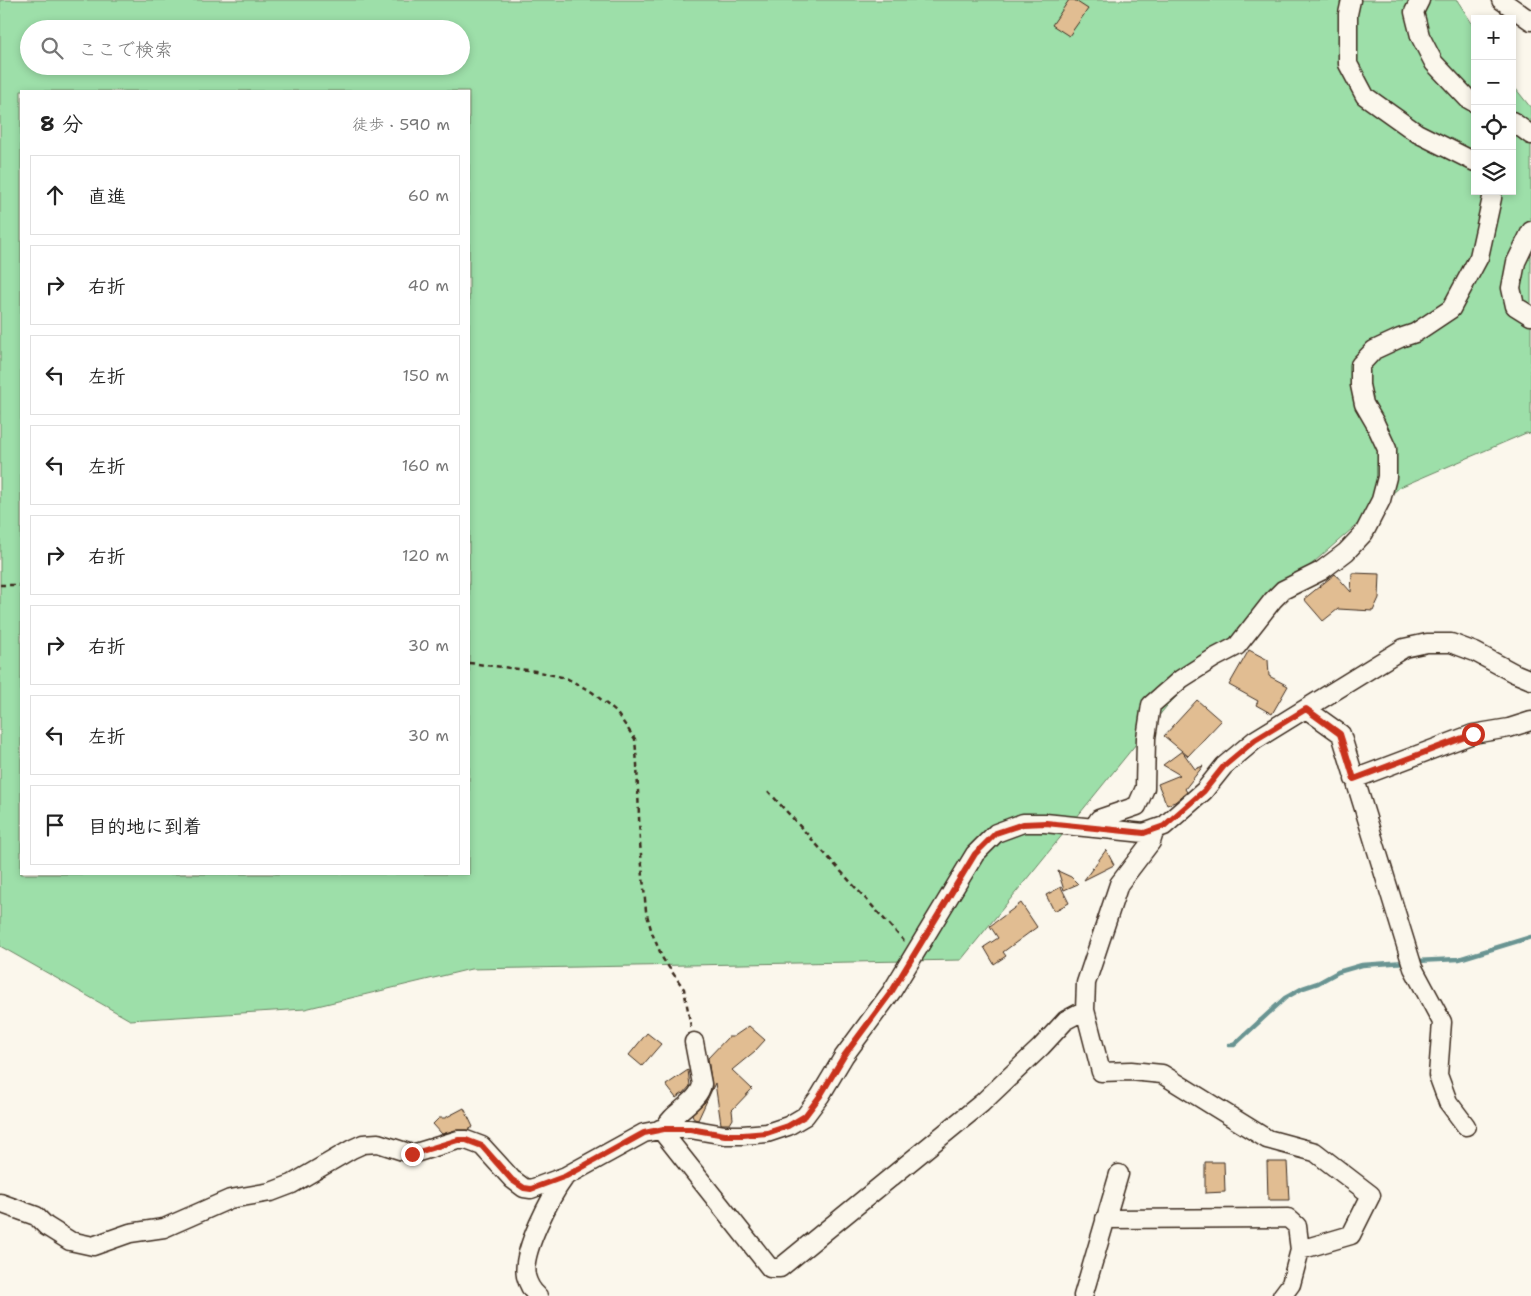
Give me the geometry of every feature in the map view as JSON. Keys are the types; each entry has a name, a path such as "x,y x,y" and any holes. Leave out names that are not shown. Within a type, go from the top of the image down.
{"street":[{"path":"1352,0 1348,14 1348,64 1365,96 1417,133 1471,160"},
{"path":"1420,0 1414,12 1420,36 1434,63 1471,100"},
{"path":"1502,0 1531,21"},
{"path":"1516,124 1531,135"},
{"path":"1093,828 1099,819 1137,806 1145,788 1146,738 1151,705 1181,679 1237,646 1283,590 1320,571 1346,552 1364,533 1381,500 1387,477 1387,449 1375,422 1364,404 1360,385 1360,365 1374,350 1416,333 1452,309 1479,257 1492,195"},
{"path":"1531,232 1516,262 1511,288 1515,306 1531,316"},
{"path":"0,1203 36,1216 46,1226 70,1241 93,1246 130,1233 164,1228 230,1199 272,1192 292,1184 352,1149 370,1143 385,1144 412,1154 458,1140 466,1140 482,1146 512,1180 524,1188 531,1189 566,1176 644,1133 662,1129 690,1129 725,1135 743,1135 767,1133 788,1126 805,1116 820,1096 848,1050 892,991 975,854 996,833 1023,824 1046,823 1144,833 1164,826 1204,791 1224,766 1255,740 1404,648 1427,643 1452,643 1475,652 1531,680"},
{"path":"1306,709 1340,734 1413,968 1442,1022 1438,1075 1448,1102 1466,1126"},
{"path":"1354,779 1473,734 1509,728 1531,721"},
{"path":"1155,829 1151,842 1119,884 1086,984 1085,1010 1101,1072 1131,1071 1162,1074 1267,1139 1315,1152 1371,1195 1351,1235 1300,1250"},
{"path":"662,1129 770,1268 780,1268 982,1103 1041,1047 1066,1020 1085,1010"},
{"path":"662,1129 668,1120 684,1108 701,1089 702,1084 694,1042"},
{"path":"1083,1296 1119,1174"},
{"path":"538,1296 528,1283 526,1275 527,1259 531,1244 554,1192 566,1176"},
{"path":"1105,1219 1288,1218 1297,1226 1300,1250 1291,1284 1282,1296"}],"path":[{"path":"0,585 20,585"},
{"path":"470,663 535,671 566,678 592,692 616,712 635,739 638,764 640,843 646,911 652,933 663,959 684,989 694,1042"},
{"path":"768,791 915,953"}],"green space":[{"path":"0,0 1457,0 1471,22 1471,195 1516,195 1516,89 1531,108 1531,434 1526,433 1400,487 1298,576 1166,707 961,960 471,969 305,1009 130,1020 0,946"}],"building":[{"path":"1069,0 1074,0 1088,9 1069,36 1052,25"},
{"path":"1352,573 1380,574 1379,598 1373,611 1338,609 1323,621 1304,599 1335,574 1351,592"},
{"path":"1249,650 1268,660 1269,676 1288,686 1272,714 1256,705 1258,701 1229,685"},
{"path":"1197,700 1221,721 1188,756 1164,736"},
{"path":"1182,751 1195,769 1203,766 1185,789 1187,792 1175,802 1167,805 1158,784 1180,775 1163,765"},
{"path":"1106,850 1114,865 1084,880"},
{"path":"1058,871 1071,877 1078,884 1064,890"},
{"path":"1061,887 1069,903 1054,911 1046,895"},
{"path":"1021,903 1037,927 1003,952 1006,956 994,964 984,947 998,938 990,926"},
{"path":"749,1026 765,1040 732,1070 752,1089 732,1110 733,1119 730,1124 721,1124 715,1083 698,1120 694,1119 692,1114 705,1102 712,1087 708,1058 728,1037 733,1037"},
{"path":"647,1033 661,1044 642,1066 629,1055"},
{"path":"688,1070 690,1086 683,1094 676,1098 666,1085"},
{"path":"464,1108 473,1127 468,1130 455,1130 442,1134 433,1124 439,1118 445,1118"},
{"path":"1205,1162 1224,1162 1225,1192 1205,1193"},
{"path":"1267,1162 1287,1162 1289,1200 1268,1200"}],"waterway":[{"path":"1416,961 1459,959 1531,937"},
{"path":"1229,1045 1234,1045 1285,998 1303,988 1318,983 1338,972 1362,965 1406,962"}],"route":[{"path":"412,1154 458,1140 476,1142 482,1146 512,1180 524,1188 531,1189 566,1176 644,1133 664,1129 690,1129 725,1135 743,1135 767,1133 788,1126 805,1116 820,1096 844,1056 892,991 975,854 996,833 1023,824 1046,823 1144,833 1164,826 1204,791 1224,766 1255,740 1306,709 1340,734 1354,779 1473,734"}]}
